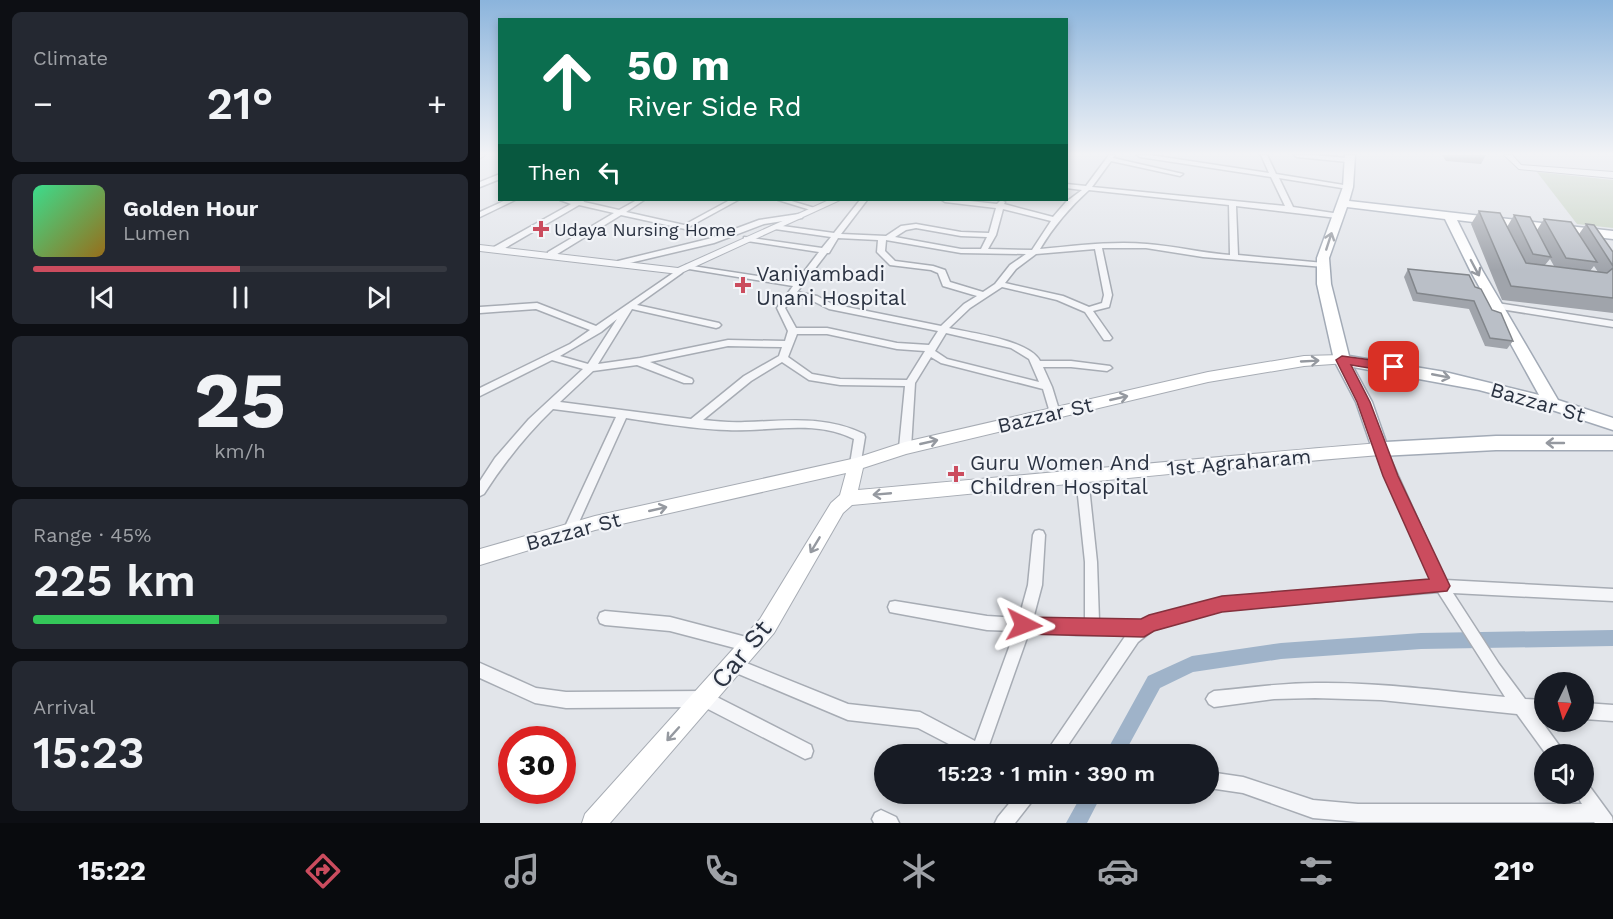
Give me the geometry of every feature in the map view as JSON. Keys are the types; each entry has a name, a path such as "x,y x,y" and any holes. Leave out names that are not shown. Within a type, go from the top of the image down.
{"main road":[{"path":"1345,193 1323,258 1324,284 1342,360 1364,402 1380,449 1496,443 1613,444"},
{"path":"1339,209 1449,216 1499,227 1613,236"},
{"path":"1449,216 1476,270 1551,403"},
{"path":"1587,235 1613,236"},
{"name":"Bazzar St","path":"480,557 569,531 856,464 905,448 1208,377 1304,361 1342,360 1462,380 1551,403 1613,424"},
{"name":"1st Agraharam","path":"848,498 1082,477 1206,463 1380,449"},
{"name":"Car St","path":"594,823 767,626 837,508 848,498 856,464"}],"street":[{"path":"905,448 910,383 943,330 967,306 999,284 1013,267 1034,252 1055,220 1082,193"},
{"path":"1144,193 1290,209 1339,209"},
{"path":"1283,193 1290,209"},
{"path":"480,215 509,201"},
{"path":"497,249 580,201 685,227 732,201"},
{"path":"551,254 639,201"},
{"path":"786,201 814,209"},
{"path":"480,392 552,357 598,330 684,269 833,201"},
{"path":"794,331 781,308 862,201"},
{"path":"963,201 1000,203 1055,220"},
{"path":"1232,202 1234,258"},
{"path":"983,252 992,236 1000,203"},
{"path":"621,263 711,241 762,222 799,216"},
{"path":"983,295 946,284 942,273 933,268 893,263 881,252 885,238 904,228 916,226 961,234 992,236"},
{"path":"775,227 837,236 885,238 962,251 1034,252 1098,246 1146,246 1169,251 1234,258 1323,265"},
{"path":"747,239 826,251"},
{"path":"1088,310 1106,305 1108,295 1098,246"},
{"path":"480,248 684,269 800,285"},
{"path":"999,284 1060,298 1088,310 1107,338"},
{"path":"793,294 814,298 829,306 908,321 1014,346 1033,357 1047,387 1055,413"},
{"path":"480,310 537,306 598,330"},
{"path":"630,306 716,325"},
{"path":"480,491 499,460 533,422 590,368 630,306"},
{"path":"1497,306 1613,324"},
{"path":"694,422 740,381 762,367 783,358 794,331"},
{"path":"794,331 827,331 897,346 931,350 944,362 1047,387"},
{"path":"552,357 590,368 640,361 728,343 788,344"},
{"path":"783,358 809,377 840,382 910,383"},
{"path":"640,361 688,381"},
{"path":"1036,364 1071,364 1107,368"},
{"path":"553,405 726,426 823,425 848,430 860,437 856,464"},
{"path":"569,531 623,413"},
{"path":"1380,449 1441,586 1494,669 1548,744"},
{"path":"1082,477 1091,562 1092,628"},
{"path":"984,744 1035,585 1040,535"},
{"path":"1060,744 1133,637 1149,624 1222,604 1441,586 1613,595"},
{"path":"895,607 987,623 1144,628"},
{"path":"605,618 670,624 750,645"},
{"path":"734,665 848,712 920,720 964,744"},
{"path":"480,670 535,695 566,700 705,699 805,751"},
{"path":"1214,699 1284,691 1411,695 1534,708"},
{"path":"1594,712 1613,713"},
{"path":"1219,781 1243,785 1313,809 1358,813 1602,818"},
{"path":"1004,823 1019,804"},
{"path":"1592,804 1602,818"}],"green space":[{"path":"1553,193 1613,193 1613,228 1577,224"}],"building":[{"path":"1479,211 1500,213 1526,263 1607,273 1613,268 1613,298 1511,286"},
{"path":"1514,215 1530,217 1551,257 1533,254"},
{"path":"1544,219 1571,222 1597,262 1566,258"},
{"path":"1586,224 1594,225 1613,252 1613,266"},
{"path":"1408,269 1469,275 1475,287 1481,289 1492,310 1501,313 1513,341 1490,338 1474,301 1417,293"}],"waterway":[{"path":"1120,744 1154,682 1192,664 1281,651 1421,641 1613,638"},
{"path":"1076,823 1086,804"}],"place":[{"name":"Udaya Nursing Home","path":"541,229"},
{"name":"Vaniyambadi Unani Hospital","path":"743,285"},
{"name":"Guru Women And Children Hospital","path":"956,474"}],"route":[{"path":"1024,625 1144,628 1149,624 1222,604 1441,586 1390,476 1364,402 1342,360 1394,367"}]}
